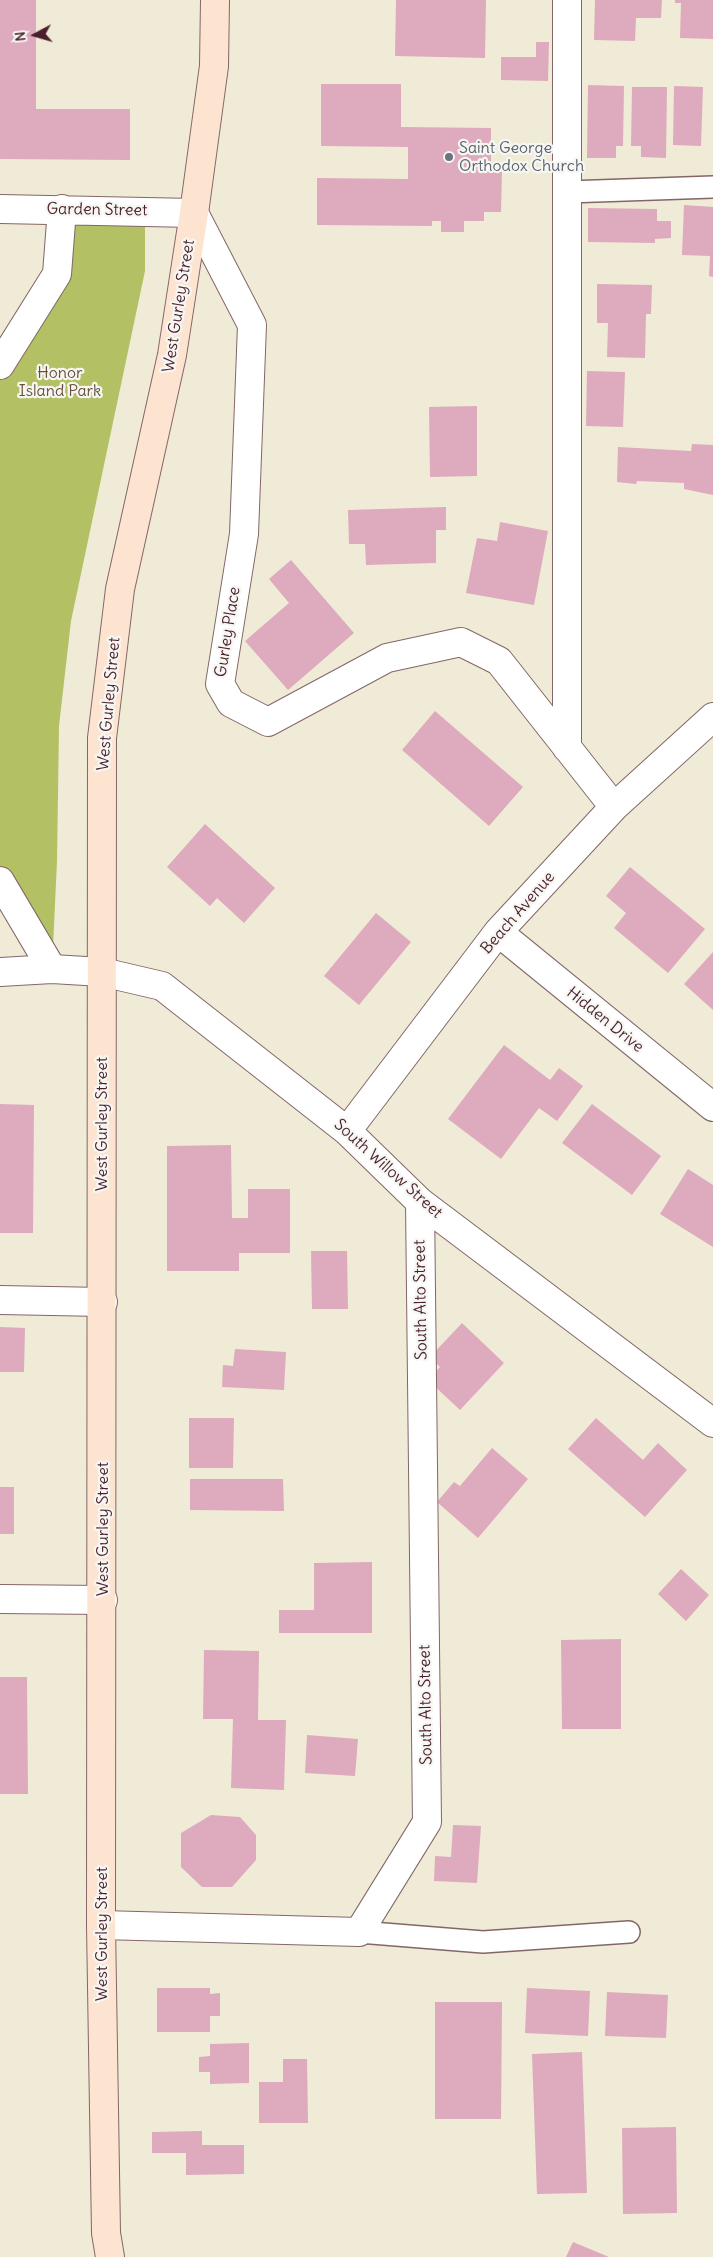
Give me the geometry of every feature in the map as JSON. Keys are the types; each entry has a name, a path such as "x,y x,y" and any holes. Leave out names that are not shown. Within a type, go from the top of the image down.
{"main road":[{"name":"West Gurley Street","path":"110,2257 106,2233 101,1925 103,1600 102,738 120,589 172,355 194,213 214,66 215,0"}],"street":[{"path":"567,0 567,748"},
{"name":"Garden Street","path":"0,209 194,213"},
{"path":"0,364 57,274 62,209"},
{"name":"Gurley Place","path":"194,213 252,325 244,534 220,684 231,703 268,722 387,658 461,642 498,661 614,807"},
{"name":"Beach Avenue","path":"347,1130 498,932 614,807 713,717"},
{"path":"0,880 52,969"},
{"name":"Hidden Drive","path":"498,932 713,1107"},
{"name":"South Willow Street","path":"0,972 52,969 102,972 162,986 347,1130 420,1202 713,1422"},
{"name":"South Alto Street","path":"358,1932 427,1822 420,1202"},
{"path":"0,1300 103,1302"},
{"path":"0,1599 103,1600"},
{"path":"101,1925 358,1932"}],"lane":[{"path":"567,192 713,187"},
{"path":"358,1932 483,1942 629,1932"}],"green space":[{"name":"Honor Island Park","path":"62,209 145,211 145,271 71,621 59,726 57,861 52,969 0,881 0,365 57,274"}],"building":[{"path":"0,0 36,0 36,109 130,109 130,160 0,159"},
{"path":"396,0 486,0 485,58 395,56"},
{"path":"595,0 662,0 661,18 636,18 635,41 594,40"},
{"path":"675,0 713,0 713,39 680,38 681,3 675,3"},
{"path":"536,42 549,42 548,81 501,80 501,57 536,57"},
{"name":"Saint George Orthodox Church","path":"321,84 401,84 401,127 491,128 491,168 502,168 501,212 484,212 484,221 464,221 464,232 441,232 441,221 432,221 432,226 317,225 317,178 408,179 408,147 321,146"},
{"path":"588,85 624,86 623,146 616,146 616,158 587,158"},
{"path":"674,86 703,87 701,146 673,145"},
{"path":"632,87 667,87 666,158 641,157 641,146 631,146"},
{"path":"684,205 713,207 713,277 709,276 710,256 682,255"},
{"path":"588,208 657,209 657,221 671,221 671,238 655,239 655,243 588,242"},
{"path":"597,284 652,285 651,314 646,314 645,358 607,357 608,323 597,323"},
{"path":"587,371 625,372 623,427 586,426"},
{"path":"477,406 477,476 430,477 429,407"},
{"path":"692,444 713,445 713,495 684,489 684,483 637,481 636,484 617,482 618,447 691,451"},
{"path":"446,507 446,530 436,530 436,563 366,565 365,544 349,544 348,510"},
{"path":"500,522 548,531 534,605 466,593 477,538 497,541"},
{"path":"291,560 354,633 288,690 245,641 289,603 269,579"},
{"path":"435,711 523,787 489,826 402,750"},
{"path":"205,824 275,888 244,923 217,898 210,906 167,867"},
{"path":"630,867 705,929 668,973 614,928 626,913 606,896"},
{"path":"376,913 411,942 359,1005 324,976"},
{"path":"713,952 713,1010 684,984"},
{"path":"504,1045 550,1080 559,1068 583,1086 557,1121 539,1108 501,1159 448,1119"},
{"path":"0,1104 34,1105 33,1233 0,1233"},
{"path":"592,1104 661,1156 632,1195 562,1143"},
{"path":"231,1145 232,1218 248,1218 248,1189 290,1189 290,1253 239,1253 239,1271 167,1271 167,1146"},
{"path":"688,1169 713,1185 713,1247 660,1214"},
{"path":"311,1251 347,1251 348,1309 312,1309"},
{"path":"462,1323 504,1363 460,1410 428,1380 440,1367 430,1357"},
{"path":"0,1327 25,1328 24,1372 0,1372"},
{"path":"235,1349 286,1352 284,1390 222,1387 223,1365 233,1366"},
{"path":"189,1418 234,1418 233,1468 189,1468"},
{"path":"596,1418 643,1460 658,1443 687,1470 645,1517 568,1449"},
{"path":"492,1448 528,1479 478,1538 437,1502 454,1482 460,1486"},
{"path":"190,1479 283,1479 284,1511 190,1510"},
{"path":"0,1487 14,1487 14,1534 0,1534"},
{"path":"372,1562 372,1633 279,1633 279,1610 314,1610 314,1563"},
{"path":"681,1569 709,1595 686,1621 658,1594"},
{"path":"621,1639 621,1729 562,1729 561,1640"},
{"path":"204,1650 259,1651 258,1720 286,1720 284,1790 231,1788 233,1719 203,1719"},
{"path":"0,1677 27,1677 28,1794 0,1794"},
{"path":"307,1735 358,1739 355,1776 305,1773"},
{"path":"211,1815 240,1817 256,1835 256,1860 232,1887 202,1887 181,1867 181,1833"},
{"path":"453,1825 481,1826 477,1883 434,1881 435,1856 451,1857"},
{"path":"157,1988 210,1988 210,1994 220,1993 220,2016 210,2016 210,2032 157,2032"},
{"path":"527,1988 590,1991 588,2036 525,2033"},
{"path":"607,1992 668,1995 666,2038 605,2036"},
{"path":"435,2002 502,2002 501,2119 435,2119"},
{"path":"249,2043 249,2083 210,2084 210,2072 199,2072 199,2057 210,2056 210,2044"},
{"path":"582,2052 587,2193 537,2194 532,2054"},
{"path":"283,2059 307,2059 308,2123 259,2123 259,2082 283,2082"},
{"path":"676,2127 677,2213 623,2214 622,2128"},
{"path":"202,2131 202,2145 244,2145 244,2174 186,2175 186,2153 152,2153 152,2132"},
{"path":"573,2242 609,2257 566,2257"}],"place":[{"name":"Saint George Orthodox Church","path":"449,157"}]}
